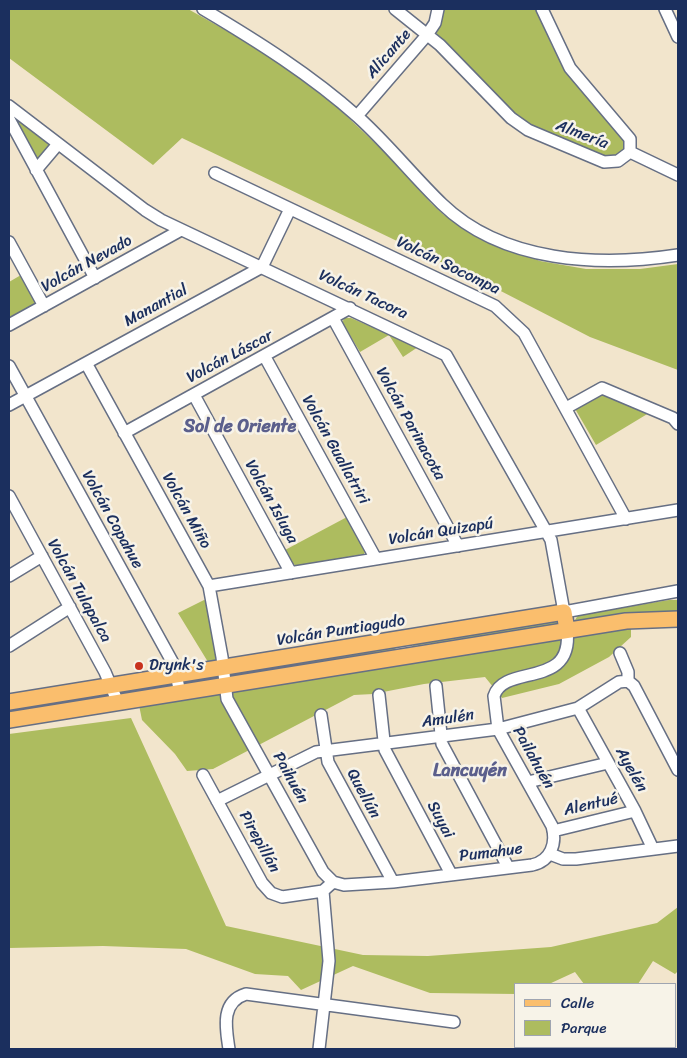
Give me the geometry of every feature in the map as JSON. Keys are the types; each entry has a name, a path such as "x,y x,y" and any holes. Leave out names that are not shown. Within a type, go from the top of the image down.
{"main road":[{"name":"Volcán Puntiagudo","path":"9,701 564,612"},
{"name":"Volcán Tacora","path":"564,612 567,630"},
{"path":"14,720 567,630 637,620 678,619"},
{"path":"404,638 406,656"}],"street":[{"path":"203,9 274,53 357,116 442,205 472,226 500,240 538,253 585,260 635,260 678,255"},
{"name":"Almería","path":"395,9 449,54 511,118 528,130 604,162 618,161 630,152 631,142 628,135 570,68 542,9"},
{"name":"Alicante","path":"357,116 427,35 435,23 438,9"},
{"path":"664,9 678,37"},
{"name":"Volcán Tacora","path":"9,106 149,213 181,230 350,308 446,355 546,532 554,551 564,612"},
{"path":"9,119 96,278"},
{"path":"36,170 58,144"},
{"path":"630,152 678,176"},
{"name":"Volcán Socompa","path":"215,172 495,306 524,333 626,518"},
{"path":"262,267 290,209"},
{"name":"Volcán Nevado","path":"9,325 181,230"},
{"path":"9,242 44,306"},
{"name":"Manantial","path":"9,405 262,267"},
{"name":"Volcán Láscar","path":"124,432 265,357 350,308"},
{"name":"Volcán Parinacota","path":"333,318 458,546"},
{"name":"Volcán Guallatriri","path":"265,357 376,559"},
{"name":"Volcán Miño","path":"86,363 209,586 225,686"},
{"name":"Volcán Copahue","path":"9,366 177,674 180,693"},
{"path":"566,408 602,388 673,418 678,424"},
{"name":"Volcán Isluga","path":"194,394 291,573"},
{"name":"Volcán Tulapalca","path":"10,500 112,685 118,703"},
{"name":"Volcán Quizapú","path":"209,586 678,510"},
{"path":"9,576 42,556"},
{"name":"Volcán Puntiagudo","path":"564,612 678,591"},
{"path":"9,646 70,607"},
{"name":"Pailahuén","path":"553,831 498,728 493,703 496,690 508,683 562,661 568,648 567,630"},
{"path":"620,653 628,672 628,681 634,686 678,770"},
{"name":"Amulén","path":"269,774 304,757 326,750 442,737 498,728 578,708 619,682 628,681"},
{"name":"Paihuén","path":"225,686 230,705 323,872 333,882"},
{"path":"436,686 442,744 508,867"},
{"name":"Suyai","path":"379,695 385,750 451,874"},
{"path":"9,701 14,720"},
{"name":"Ayelén","path":"578,708 635,811 653,849"},
{"name":"Quellún","path":"321,715 328,762 392,882"},
{"path":"528,782 608,763"},
{"name":"Pirepillán","path":"217,800 269,774"},
{"name":"Pirepillán","path":"203,775 262,883 271,893 282,897 324,891"},
{"name":"Alentué","path":"553,831 635,811"},
{"path":"553,831 554,843 550,854 563,859 678,846"},
{"name":"Pumahue","path":"333,882 344,885 392,882 536,864 550,854"},
{"path":"319,1049 330,961 324,891 333,882"},
{"path":"229,1049 226,1025 230,1004 239,996 254,994 325,1006 395,1013 454,1022"}],"green space":[{"path":"9,9 188,9 266,53 336,106 396,163 444,215 481,239 540,261 586,269 640,269 678,264 678,370 590,337 493,287 182,138 153,165 9,58"},
{"path":"444,9 537,9 552,46 562,63 625,140 625,150 608,159 529,125 514,113 436,36"},
{"path":"12,115 52,144 38,162"},
{"path":"21,275 36,304 9,320 9,282"},
{"path":"345,318 351,318 418,347 403,357 389,335 360,352 342,322"},
{"path":"601,392 649,413 596,445 574,407"},
{"path":"347,517 366,550 364,554 297,566 293,564 285,550"},
{"path":"204,600 207,601 218,660 208,662 178,613"},
{"path":"678,600 678,614 576,623 575,620 578,615"},
{"path":"557,620 557,626 413,646 414,643"},
{"path":"631,626 631,637 609,657 559,684 502,698 485,677 424,684 373,694 354,695 213,769 187,771 175,754 142,720 139,705"},
{"path":"395,646 396,651 233,677 233,672"},
{"path":"131,718 226,926 363,955 428,956 551,947 657,923 678,907 678,971 675,974 653,961 639,983 583,983 575,972 551,983 514,983 514,994 430,993 353,966 301,990 288,976 255,974 186,949 103,946 9,948 9,734"}],"place":[{"name":"Drynk's","path":"139,666"}],"district":[{"name":"Sol de Oriente","path":"240,427"},
{"name":"Lancuyén","path":"470,771"}]}
